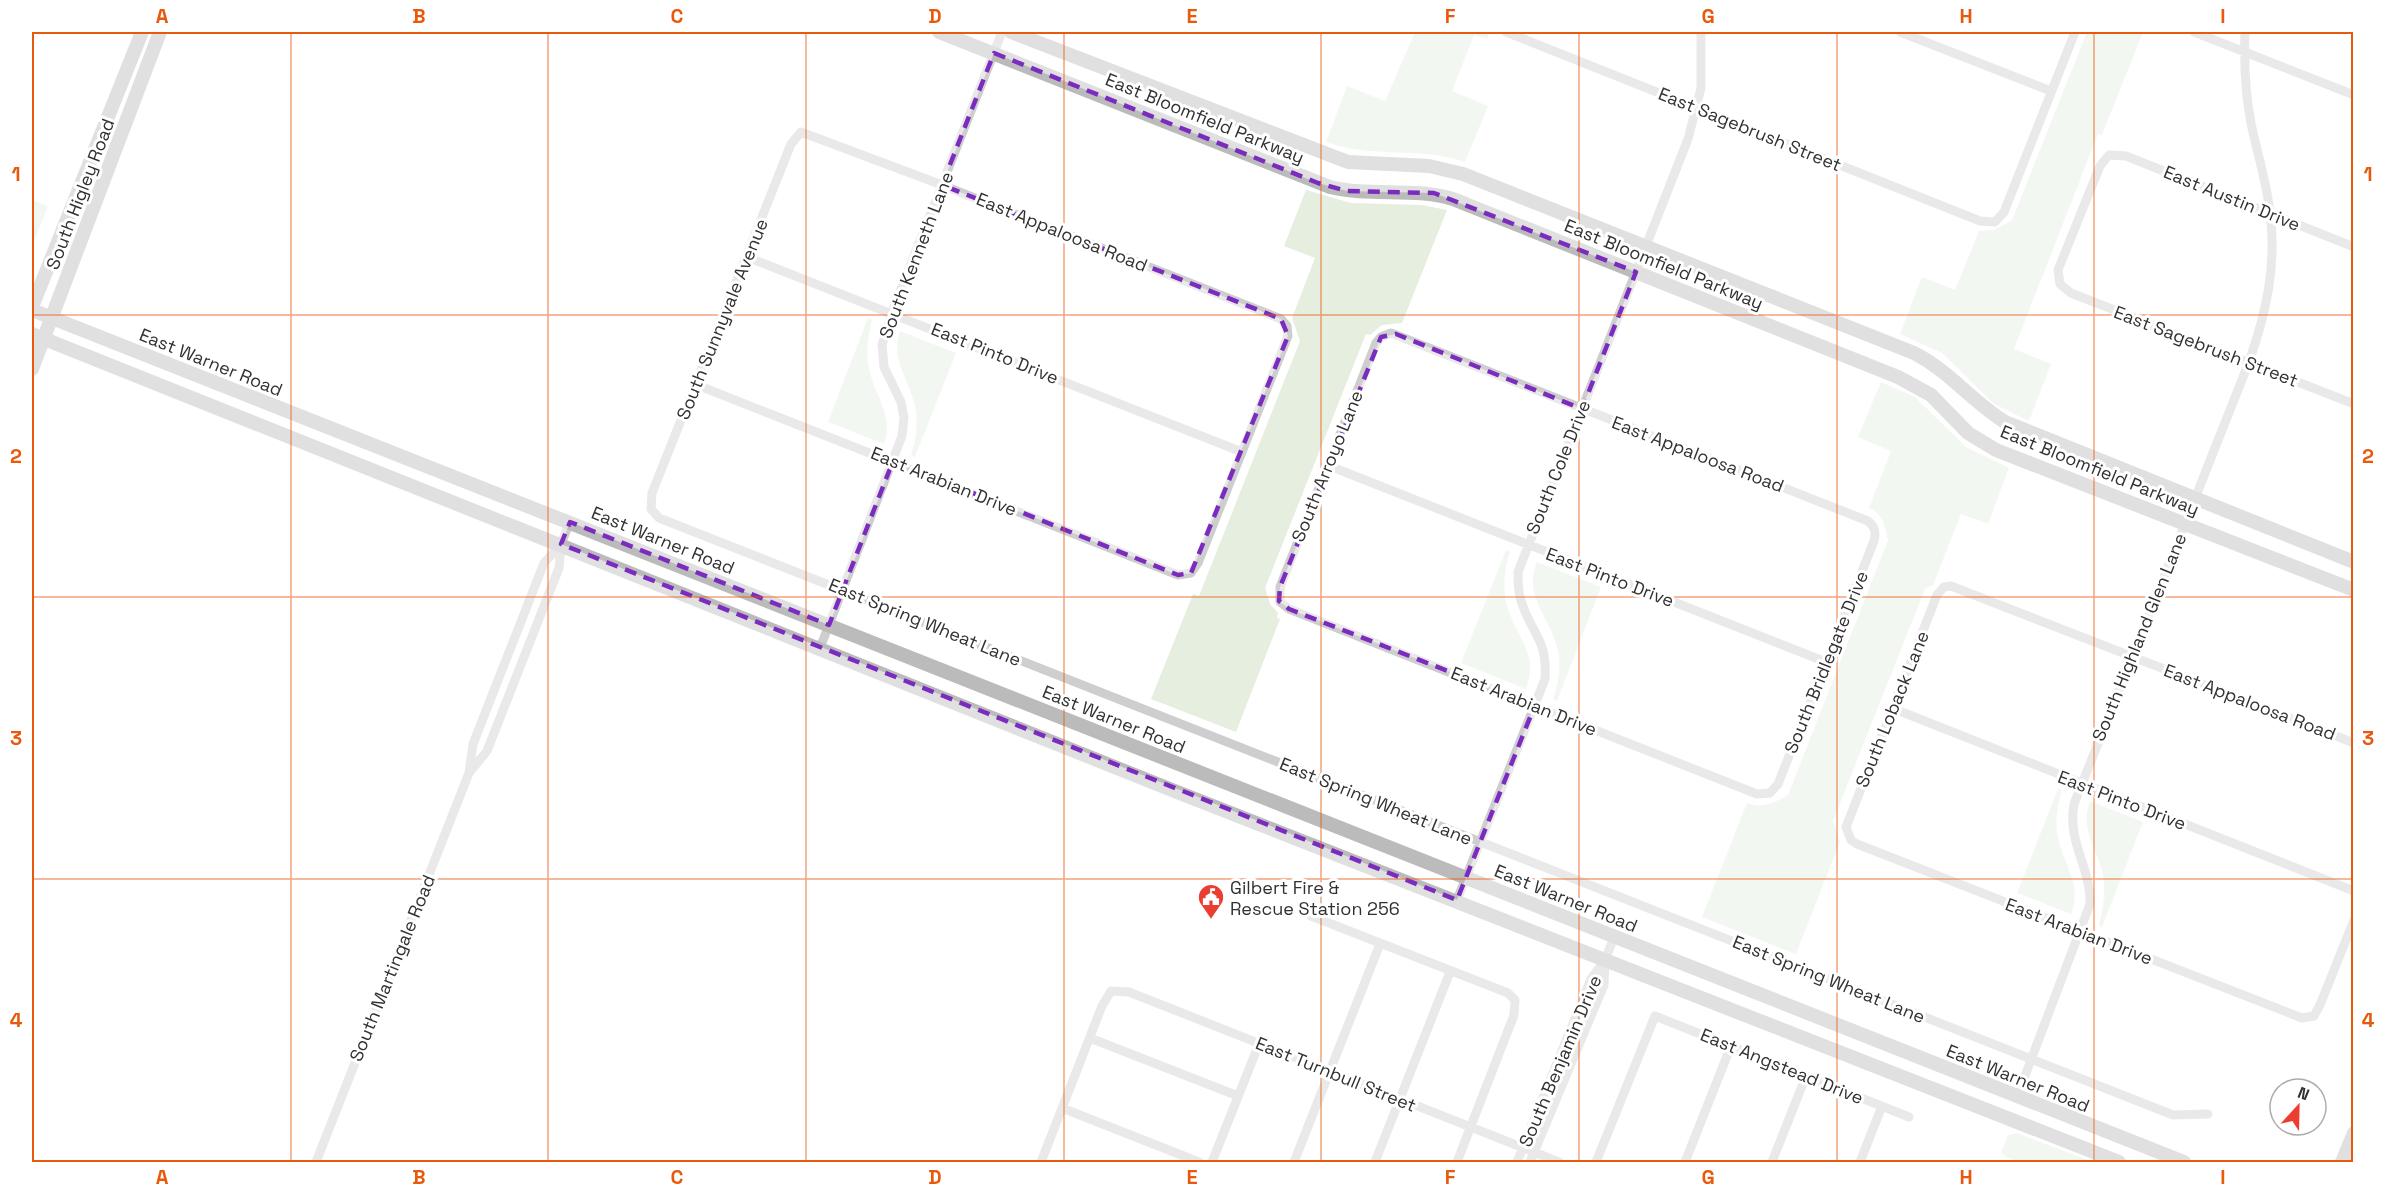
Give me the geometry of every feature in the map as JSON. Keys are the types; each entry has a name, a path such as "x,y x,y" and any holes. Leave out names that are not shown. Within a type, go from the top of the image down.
{"main road":[{"name":"South Higley Road","path":"32,308 142,32"},
{"name":"South Higley Road","path":"32,369 38,336 52,318 160,32"},
{"name":"East Bloomfield Parkway","path":"939,32 1318,183 1347,191 1434,193 1635,272 1907,381 1931,395 1968,433 1996,450 2354,590"},
{"name":"East Bloomfield Parkway","path":"1011,32 1327,155 1361,165 1429,166 1445,169 1914,353 1951,376 1983,407 2006,422 2354,562"},
{"name":"East Warner Road","path":"32,308 52,318 2184,1162"},
{"path":"38,336 1177,792 1457,900 2119,1162"},
{"path":"323,451 332,429"},
{"path":"1177,792 1186,767"},
{"path":"2342,1162 2354,1133"}],"street":[{"name":"South Kenneth Lane","path":"820,648 902,436 904,418 901,402 885,367 882,345 892,312 1002,32"},
{"name":"East Sagebrush Street","path":"1506,32 1980,221 1995,222 2004,212 2051,91"},
{"name":"South Cole Drive","path":"1457,900 1545,679 1546,660 1543,646 1520,596 1518,572 1527,544 1646,249 1698,108 1703,49 1701,32"},
{"path":"1900,32 2051,91 2075,32"},
{"path":"2194,32 2354,95"},
{"name":"South Highland Glen Lane","path":"2017,1097 2090,904 2091,887 2071,822 2081,784 2249,362 2261,327 2270,287 2270,214 2251,120 2245,32"},
{"name":"East Appaloosa Road","path":"801,132 942,185 1281,320 1287,326 1288,336 1242,452"},
{"name":"South Sunnyvale Avenue","path":"651,509 652,493 791,144 801,132"},
{"name":"East Austin Drive","path":"2060,284 2058,270 2100,166 2109,155 2126,156 2354,247"},
{"name":"East Pinto Drive","path":"747,257 892,312 1242,452"},
{"name":"East Sagebrush Street","path":"2060,284 2071,293 2354,404"},
{"name":"East Appaloosa Road","path":"1385,334 1396,334 1868,521 1874,528"},
{"name":"South Arroyo Lane","path":"1280,602 1280,587 1327,465 1376,343 1385,334"},
{"name":"East Arabian Drive","path":"697,384 1178,575 1191,573 1242,452"},
{"name":"East Pinto Drive","path":"1327,465 1826,662"},
{"name":"East Spring Wheat Lane","path":"651,509 659,518 2174,1115 2208,1114"},
{"name":"South Martingale Road","path":"469,773 487,751 559,568 561,544 570,522"},
{"name":"South Bridlegate Drive","path":"1770,793 1778,784 1874,541 1874,528"},
{"name":"South Martingale Road","path":"316,1162 469,773 473,744 544,563 561,544"},
{"name":"East Appaloosa Road","path":"1944,587 1959,587 2354,743"},
{"name":"South Loback Lane","path":"1847,834 1848,821 1892,708 1937,595 1944,587"},
{"name":"East Arabian Drive","path":"1280,602 1289,609 1757,794 1770,793"},
{"name":"East Pinto Drive","path":"1892,708 2354,891"},
{"name":"East Arabian Drive","path":"1847,834 1857,844 2302,1018 2314,1016 2354,920"},
{"path":"1311,916 1508,993 1515,1000 1514,1015 1457,1162"},
{"name":"South Benjamin Drive","path":"1516,1162 1590,978 1605,960 1614,937"},
{"path":"1294,1162 1380,944"},
{"name":"South Benjamin Drive","path":"1530,1162 1604,985 1605,960"},
{"path":"1375,1162 1450,972"},
{"name":"East Turnbull Street","path":"1090,1038 1102,1006 1111,991 1129,992 1559,1162"},
{"name":"East Angstead Drive","path":"1596,1162 1655,1016 1909,1117"},
{"path":"1041,1162 1090,1038 1238,1096"},
{"path":"1212,1162 1259,1044"},
{"path":"1685,1162 1731,1046"},
{"path":"1772,1162 1806,1076"},
{"path":"1860,1162 1882,1106"},
{"path":"1062,1108 1199,1162"}],"highlighted area":[{"path":"994,53 1318,183 1347,191 1434,193 1636,272 1582,409 1396,334 1381,337 1280,587 1279,601 1289,609 1535,705 1457,900 561,544 570,522 829,625 893,461 1178,575 1191,573 1288,336 1281,319 942,185"}],"green space":[{"path":"1415,32 1490,32 1487,39 1474,35 1452,91 1488,106 1465,162 1431,155 1360,150 1326,142 1347,86 1385,101"},
{"path":"2087,32 2143,32 2102,135 2098,134 2014,349 2051,364 2029,421 1994,404 1942,353 1900,334 1922,277 1955,290 1979,231 1994,230 2012,220"},
{"path":"1306,190 1351,203 1422,205 1447,210 1402,323 1382,325 1370,335 1366,334 1265,588 1270,604 1278,613 1277,618 1280,619 1236,732 1151,699 1193,594 1199,596 1300,341 1292,318 1315,258 1284,246"},
{"path":"32,200 48,206 32,247"},
{"path":"868,318 872,320 868,339 868,366 886,416 887,434 884,444 828,422"},
{"path":"900,331 956,353 915,457 911,455 917,420 913,399 898,358"},
{"path":"1881,382 1915,397 1966,447 2009,468 1988,524 1961,514 1933,585 1925,589 1833,821 1840,842 1796,954 1702,917 1747,803 1768,804 1788,795 1888,540 1880,517 1869,508 1891,451 1858,437"},
{"path":"1506,550 1510,552 1505,576 1506,599 1510,615 1529,658 1530,667 1526,689 1461,663"},
{"path":"1537,562 1601,587 1557,701 1553,699 1558,679 1559,658 1556,644 1535,595 1533,574"},
{"path":"2058,789 2062,790 2057,816 2057,835 2072,877 2075,895 2071,914 2017,893"},
{"path":"2090,801 2143,822 2102,927 2099,925 2104,879 2087,826"},
{"path":"2017,1133 2093,1162 2044,1164 2008,1158 2001,1153 2008,1135"}],"place":[{"name":"Gilbert Fire & Rescue Station 256","path":"1211,920"}]}
